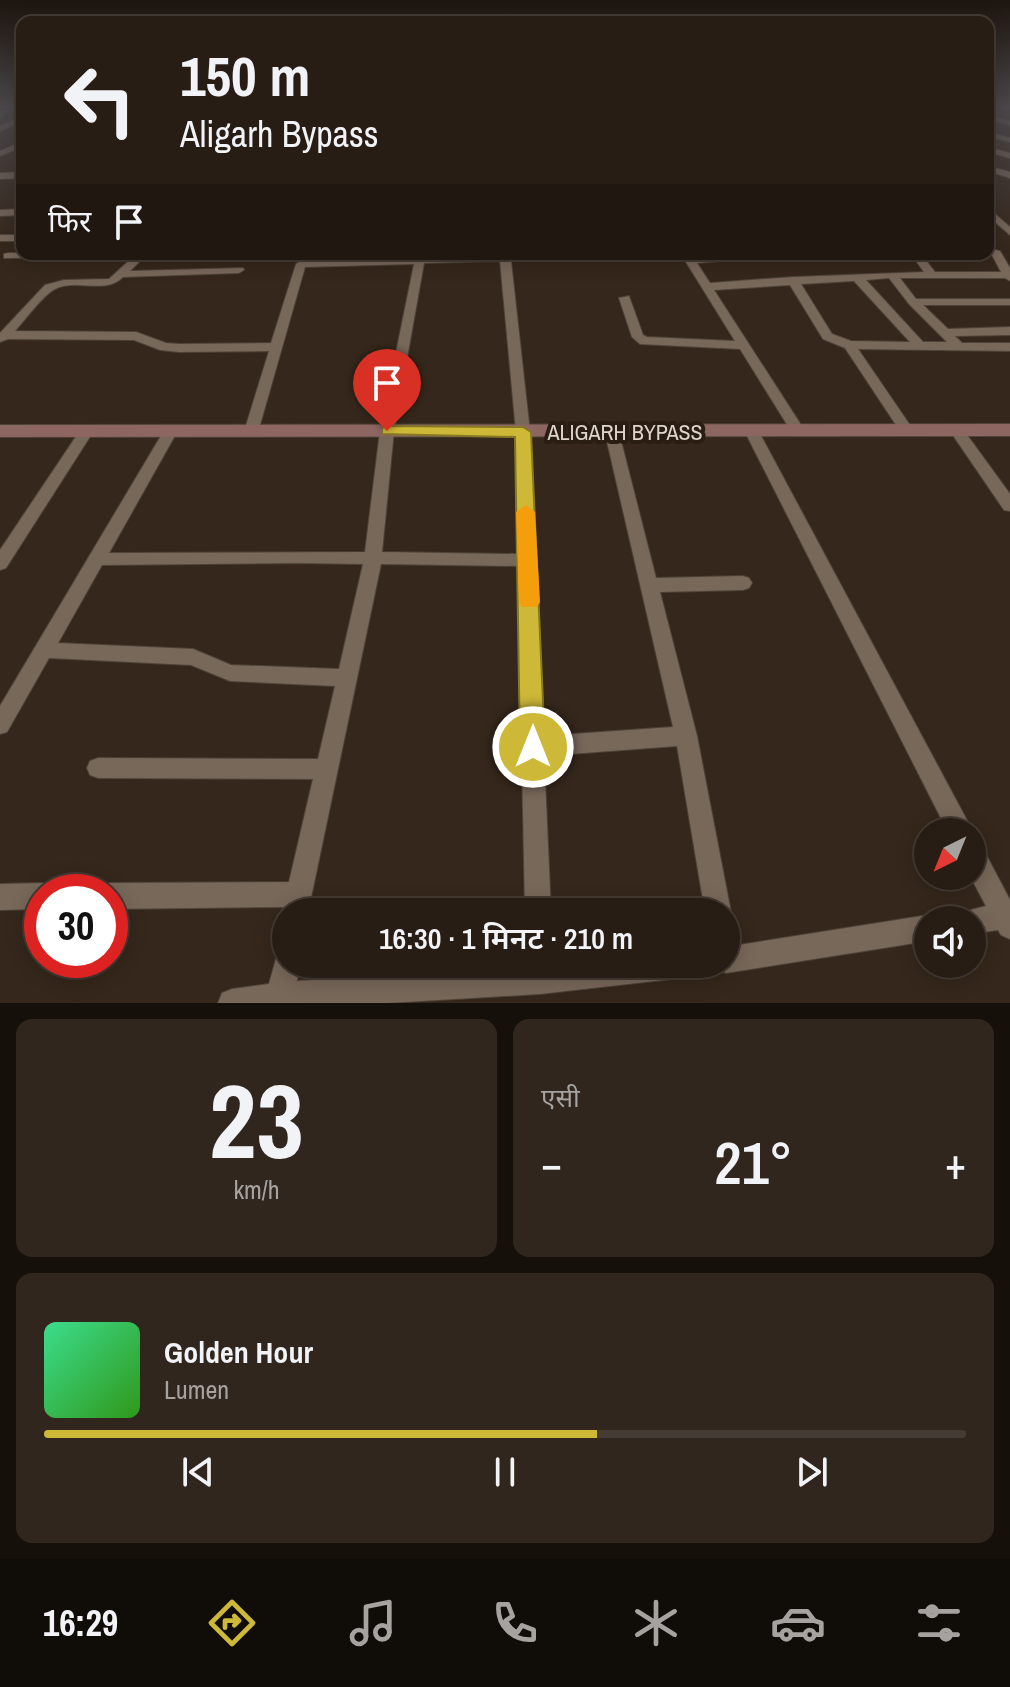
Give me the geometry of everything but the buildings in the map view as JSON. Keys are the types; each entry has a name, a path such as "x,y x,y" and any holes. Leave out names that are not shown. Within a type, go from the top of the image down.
{"main road":[{"name":"ALIGARH BYPASS","path":"0,431 612,433 1010,430"}],"street":[{"path":"994,217 1010,232"},
{"path":"994,254 1009,276"},
{"path":"3,337 49,287 64,283 112,282 136,260"},
{"path":"251,432 301,264 361,260"},
{"path":"297,898 373,559 387,431 420,260"},
{"path":"505,260 523,432 538,898"},
{"path":"690,260 798,431"},
{"path":"921,260 932,275"},
{"path":"123,274 239,270"},
{"path":"705,287 892,275 1009,276"},
{"path":"892,275 913,302 957,345"},
{"path":"857,277 918,344"},
{"path":"793,280 827,336 849,345 1010,347"},
{"path":"625,298 638,337 644,341 742,345"},
{"path":"913,302 1010,302"},
{"path":"944,333 1010,331"},
{"path":"3,337 136,336 164,347 276,347"},
{"path":"849,345 907,431"},
{"path":"957,431 1010,506"},
{"path":"0,564 86,432"},
{"path":"0,725 170,432"},
{"path":"752,432 954,818"},
{"path":"612,433 652,585 686,736 715,898"},
{"path":"97,559 527,560"},
{"path":"652,585 743,583"},
{"path":"43,650 193,657 230,673 346,678"},
{"path":"533,747 686,736"},
{"path":"98,768 326,769"},
{"path":"986,879 1008,919 986,920"},
{"path":"0,897 24,896"},
{"path":"128,897 272,902"},
{"path":"740,956 914,930"},
{"path":"281,996 284,978"},
{"path":"232,1003 475,978"}],"slow traffic":[{"path":"526,512 529,602"}],"route":[{"path":"387,431 523,432 533,747"}]}
